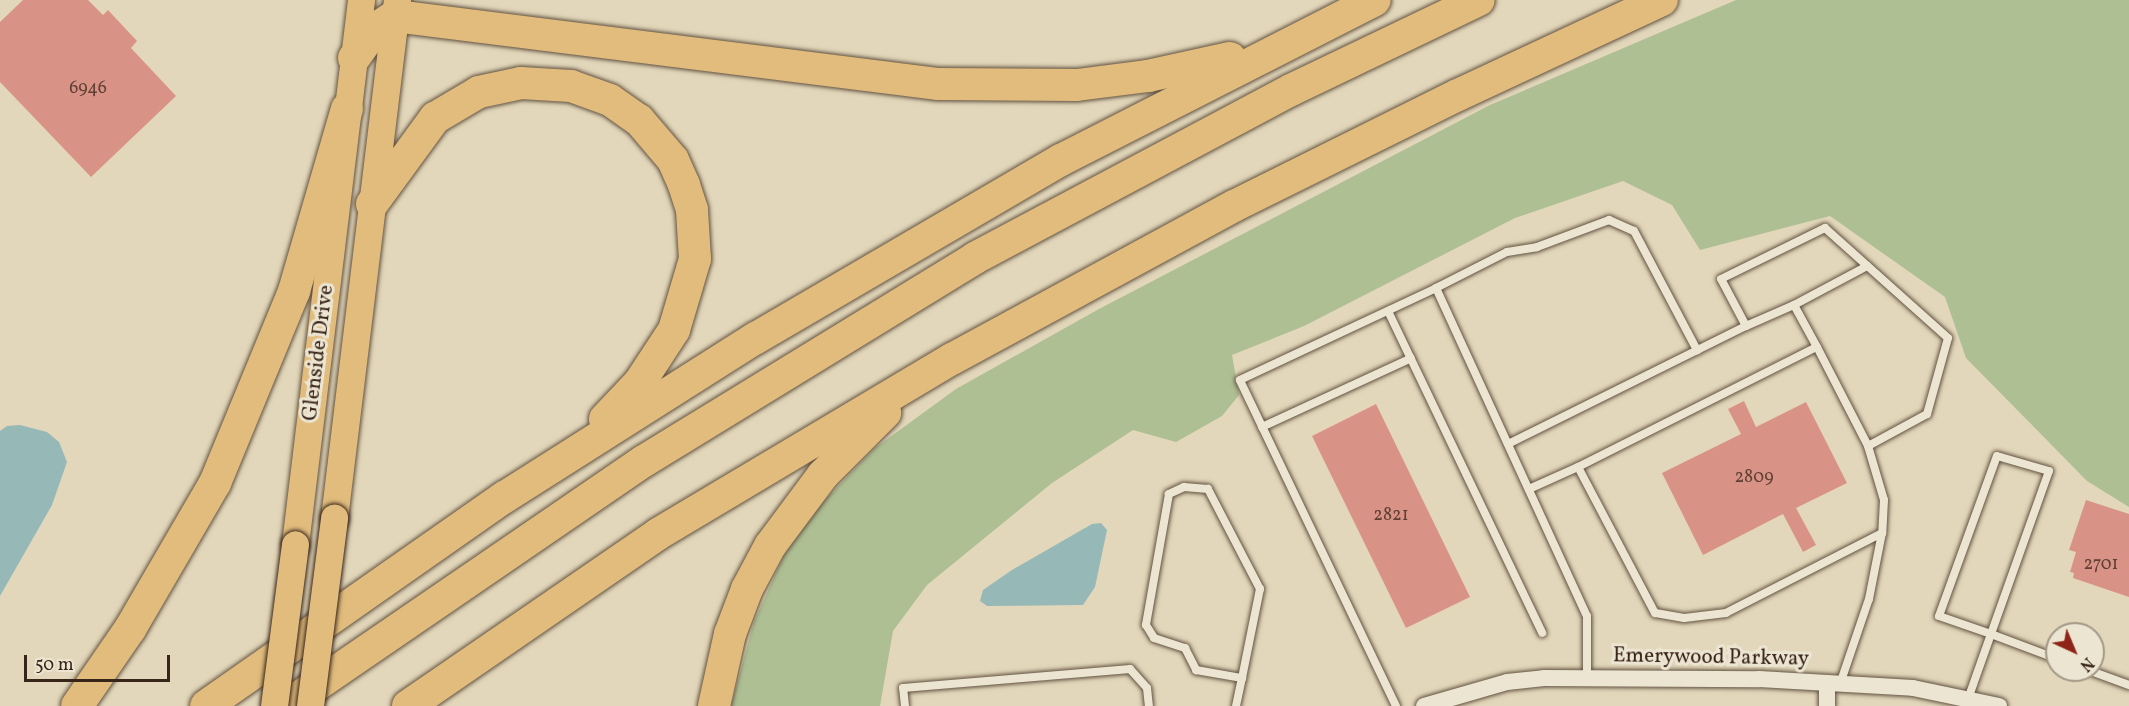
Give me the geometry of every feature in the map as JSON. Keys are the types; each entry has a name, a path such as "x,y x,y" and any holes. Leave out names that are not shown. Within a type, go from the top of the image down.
{"highway":[{"path":"206,706 505,497 756,338 913,244 1061,160 1291,40 1376,0"},
{"path":"286,706 644,461 975,258 1280,95 1479,0"},
{"path":"408,706 658,534 952,359 1234,206 1458,94 1662,0"},
{"path":"354,58 375,29 396,8 881,79 1009,87 1148,76 1291,40"},
{"path":"372,204 435,118 479,92 521,82 571,86 610,100 657,138 681,177 692,210 695,259 674,330 646,374 620,404 505,497"},
{"path":"77,706 130,629 215,483 294,291 347,109"},
{"path":"714,706 730,634 747,589 783,526 823,475 873,422 952,359"}],"main road":[{"name":"Glenside Drive","path":"274,706 361,0"},
{"name":"Glenside Drive","path":"310,706 396,8"}],"street":[{"name":"Emerywood Parkway","path":"1424,706 1507,682 1587,679 1834,683 1913,688 1999,706"},
{"path":"1827,706 1834,683"}],"lane":[{"path":"1396,706 1240,380 1507,252 1537,247 1609,220 1634,231 1697,350"},
{"path":"1746,326 1721,279 1825,228 1948,338 1927,414 1868,446"},
{"path":"1508,444 1746,326 1794,305 1867,266"},
{"path":"1436,288 1587,616 1587,679"},
{"path":"1794,305 1868,446 1884,500 1882,533 1869,599 1834,683"},
{"path":"1388,310 1542,633"},
{"path":"1529,489 1578,467 1817,347"},
{"path":"1262,428 1411,358"},
{"path":"1968,699 1991,634 2049,471 1997,456 1939,616 1991,634 2045,654"},
{"path":"1578,467 1655,613 1684,618 1726,613 1882,533"},
{"path":"1236,706 1242,678 1260,589 1208,489 1184,487 1169,494 1146,625 1154,638 1185,648 1196,670 1242,678"},
{"path":"905,706 903,688 1130,669 1147,688 1149,706"},
{"path":"2105,676 2129,685"}],"green space":[{"path":"1736,0 2129,0 2129,507 2087,481 1966,358 1945,297 1830,216 1700,250 1672,205 1623,181 1515,218 1304,326 1232,355 1239,395 1222,416 1176,442 1133,430 1052,483 927,585 893,631 880,706 731,706 754,622 784,555 820,505 875,448 956,389 1099,309 1490,105"}],"water":[{"path":"20,425 47,432 59,442 67,462 52,505 0,596 0,431 7,426"},
{"path":"1101,523 1107,530 1095,587 1083,605 987,606 980,601 983,590 1012,570 1092,524"}],"building":[{"path":"23,0 88,0 103,15 108,10 137,41 131,48 176,96 91,177 0,82 0,22"},
{"path":"1744,401 1756,427 1806,402 1847,483 1796,508 1816,545 1803,552 1783,514 1703,555 1662,473 1741,434 1728,409"},
{"path":"1376,404 1470,597 1406,628 1312,436"},
{"path":"2086,500 2129,514 2129,597 2073,578 2074,573 2070,572 2076,552 2069,550"}]}
